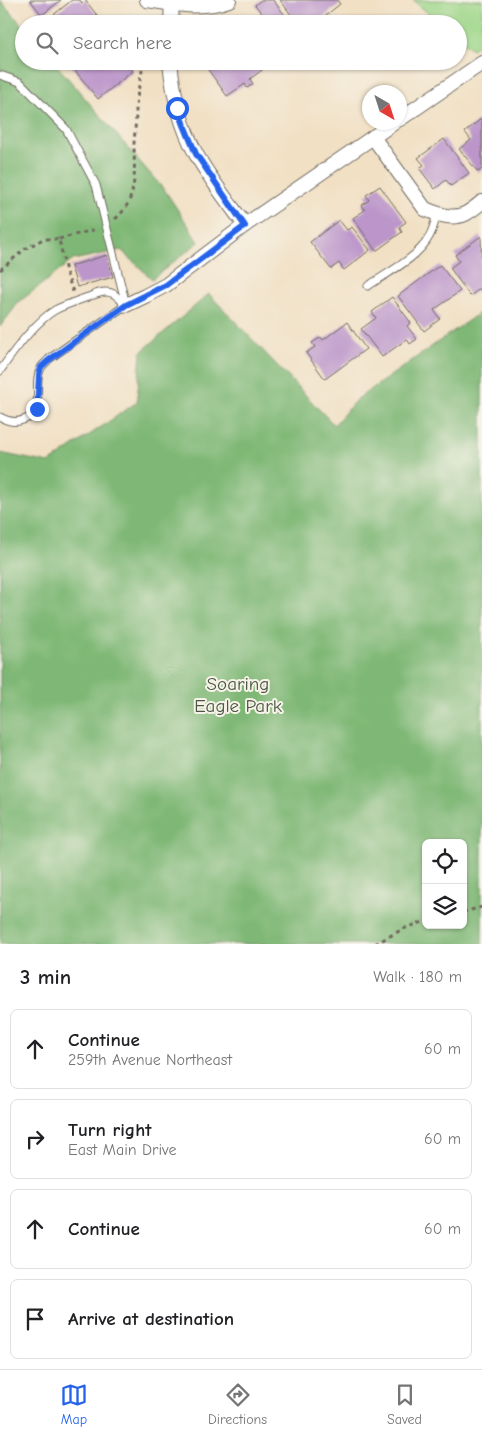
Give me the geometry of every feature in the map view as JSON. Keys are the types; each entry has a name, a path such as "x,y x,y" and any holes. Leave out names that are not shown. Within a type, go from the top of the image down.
{"street":[{"path":"147,0 200,6 218,4 229,0"},
{"path":"171,15 172,2"},
{"path":"407,114 482,63"},
{"path":"171,70 177,108 196,154 245,226"},
{"path":"126,305 166,285 245,226 384,130"},
{"path":"373,138 425,209 452,217 464,215 482,202"}],"lane":[{"path":"0,75 20,82 66,129 96,185 126,305"},
{"path":"368,286 415,255 430,237 437,214"},
{"path":"0,371 11,355 45,317 56,310 76,301 108,292 114,294 126,305"},
{"path":"0,417 17,422 26,420 33,415 37,409 41,367 126,305"}],"path":[{"path":"0,270 25,249 43,239 59,240 106,227 121,214 130,200 135,179 134,143 137,104 143,70"},
{"path":"59,240 66,272 76,301"},
{"path":"467,911 482,907"},
{"path":"375,944 404,929 422,922"}],"green space":[{"path":"0,0 15,17 15,70 61,70 166,192 199,242 152,279 121,250 73,260 19,302 0,327"},
{"path":"413,0 482,0 482,42 472,49 467,45 467,15 430,15"},
{"name":"Soaring Eagle Park","path":"209,294 334,425 356,400 482,311 482,944 0,944 0,453 49,463 137,402 141,352"}],"building":[{"path":"30,0 61,0 42,15"},
{"path":"72,0 80,0 82,3 85,0 97,15 53,15"},
{"path":"261,0 273,0 285,15 263,15 255,5"},
{"path":"280,0 337,0 340,4 326,15 291,15"},
{"path":"75,70 132,70 133,71 98,99"},
{"path":"208,70 262,70 250,79 253,84 247,88 245,84 227,96"},
{"path":"482,118 482,169 478,172 459,149 471,140 465,132"},
{"path":"444,139 469,173 451,186 446,180 435,189 419,168 424,165 418,158"},
{"path":"380,186 406,222 399,227 402,232 376,251 353,218 365,210 362,205 369,200 366,195"},
{"path":"339,220 347,230 352,227 370,250 344,270 339,263 331,269 310,242"},
{"path":"481,236 482,287 470,296 450,268 459,261 455,255"},
{"path":"107,255 113,277 77,287 71,266"},
{"path":"440,265 460,291 434,310 440,319 424,331 398,296"},
{"path":"392,297 411,323 407,326 417,339 410,344 407,339 382,357 361,329 376,318 372,312"},
{"path":"347,322 366,349 325,379 306,353 315,347 312,343 321,337 323,340"}],"route":[{"path":"37,409 41,367 126,305 166,285 245,226 196,154 177,108"}]}
